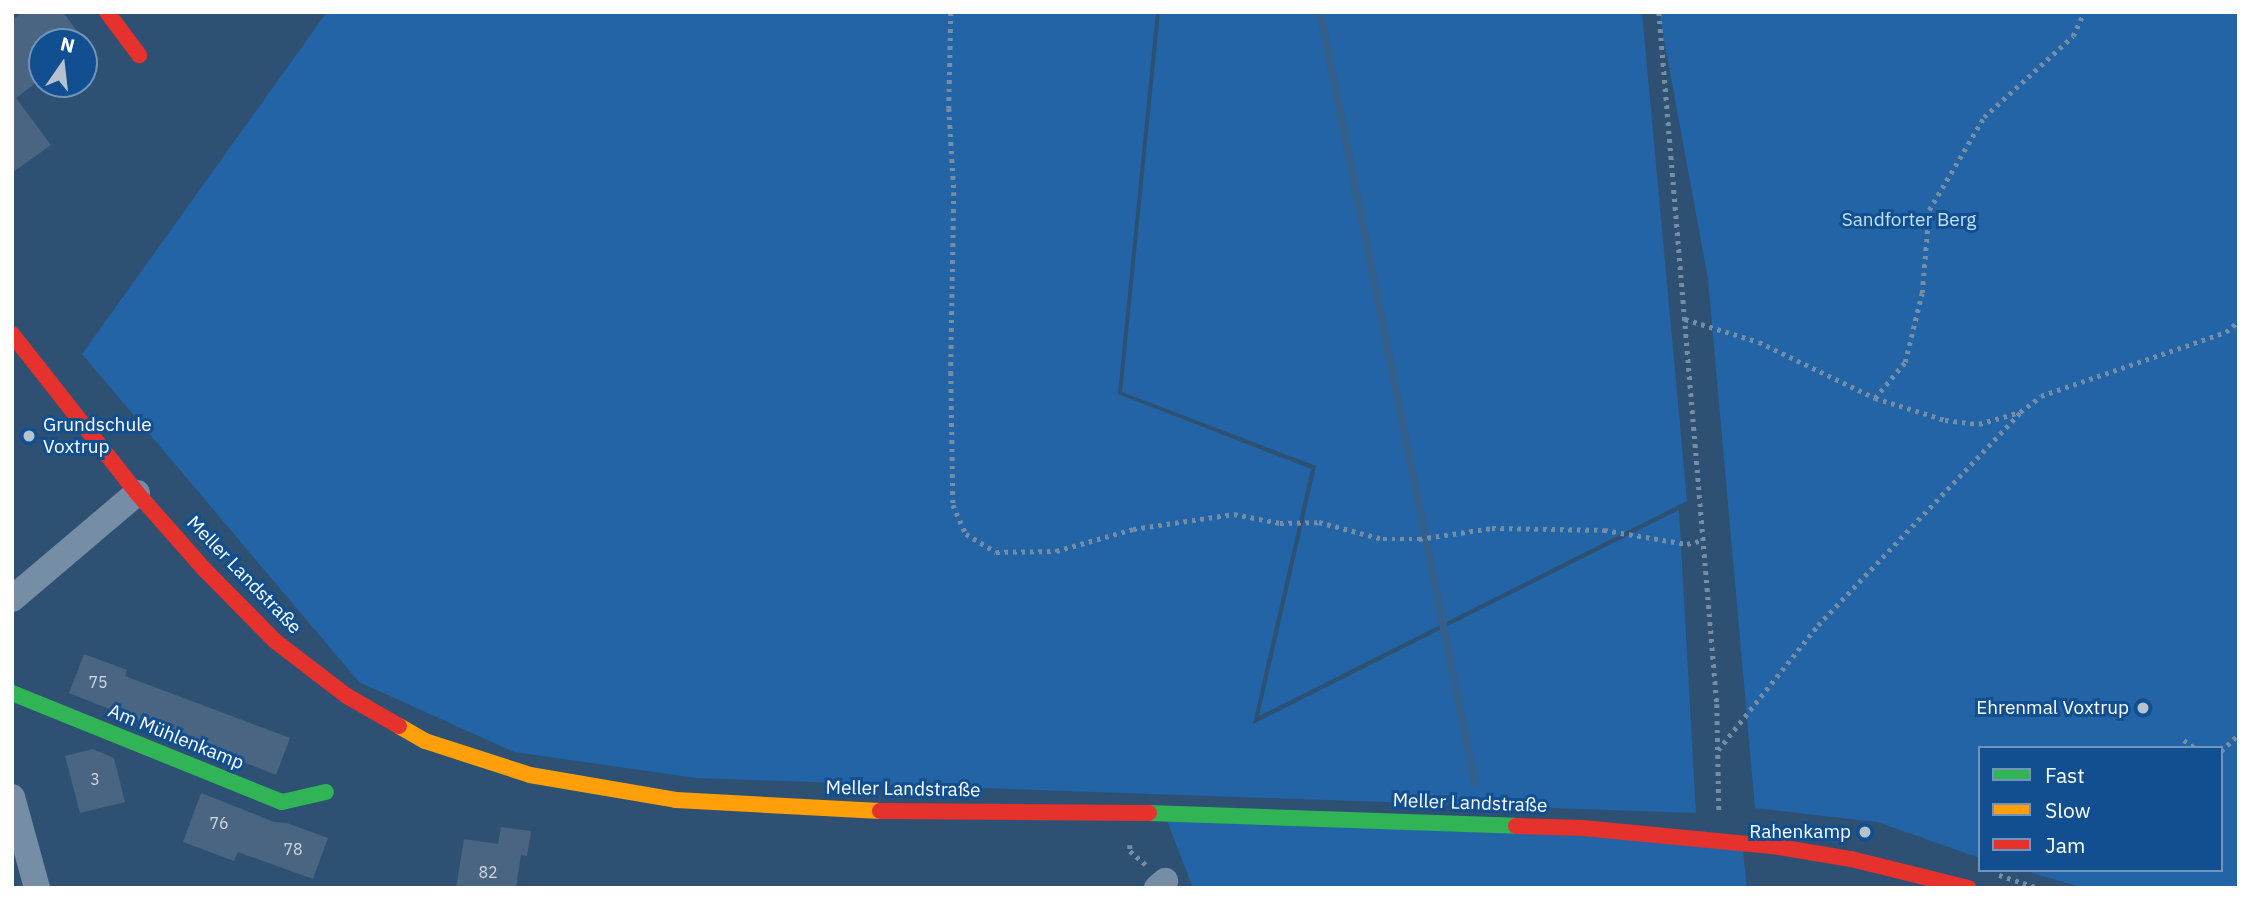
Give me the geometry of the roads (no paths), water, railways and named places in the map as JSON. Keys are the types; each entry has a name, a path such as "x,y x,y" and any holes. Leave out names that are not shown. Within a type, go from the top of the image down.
{"street":[{"path":"107,12 139,55"},
{"name":"Meller Landstraße","path":"12,334 137,493 205,570 275,641 347,696 425,741 530,775 676,800 865,811 1129,813 1584,828 1742,841 1851,859 1968,888"},
{"path":"12,599 137,493"},
{"name":"Am Mühlenkamp","path":"12,693 282,802 326,792"},
{"path":"12,797 36,887"}],"waterway":[{"path":"1320,12 1475,783"}],"place":[{"name":"Grundschule Voxtrup","path":"29,436"},
{"name":"Ehrenmal Voxtrup","path":"2143,708"},
{"name":"Rahenkamp","path":"1865,832"}],"park label":[{"name":"Sandforter Berg","path":"1909,220"}]}
